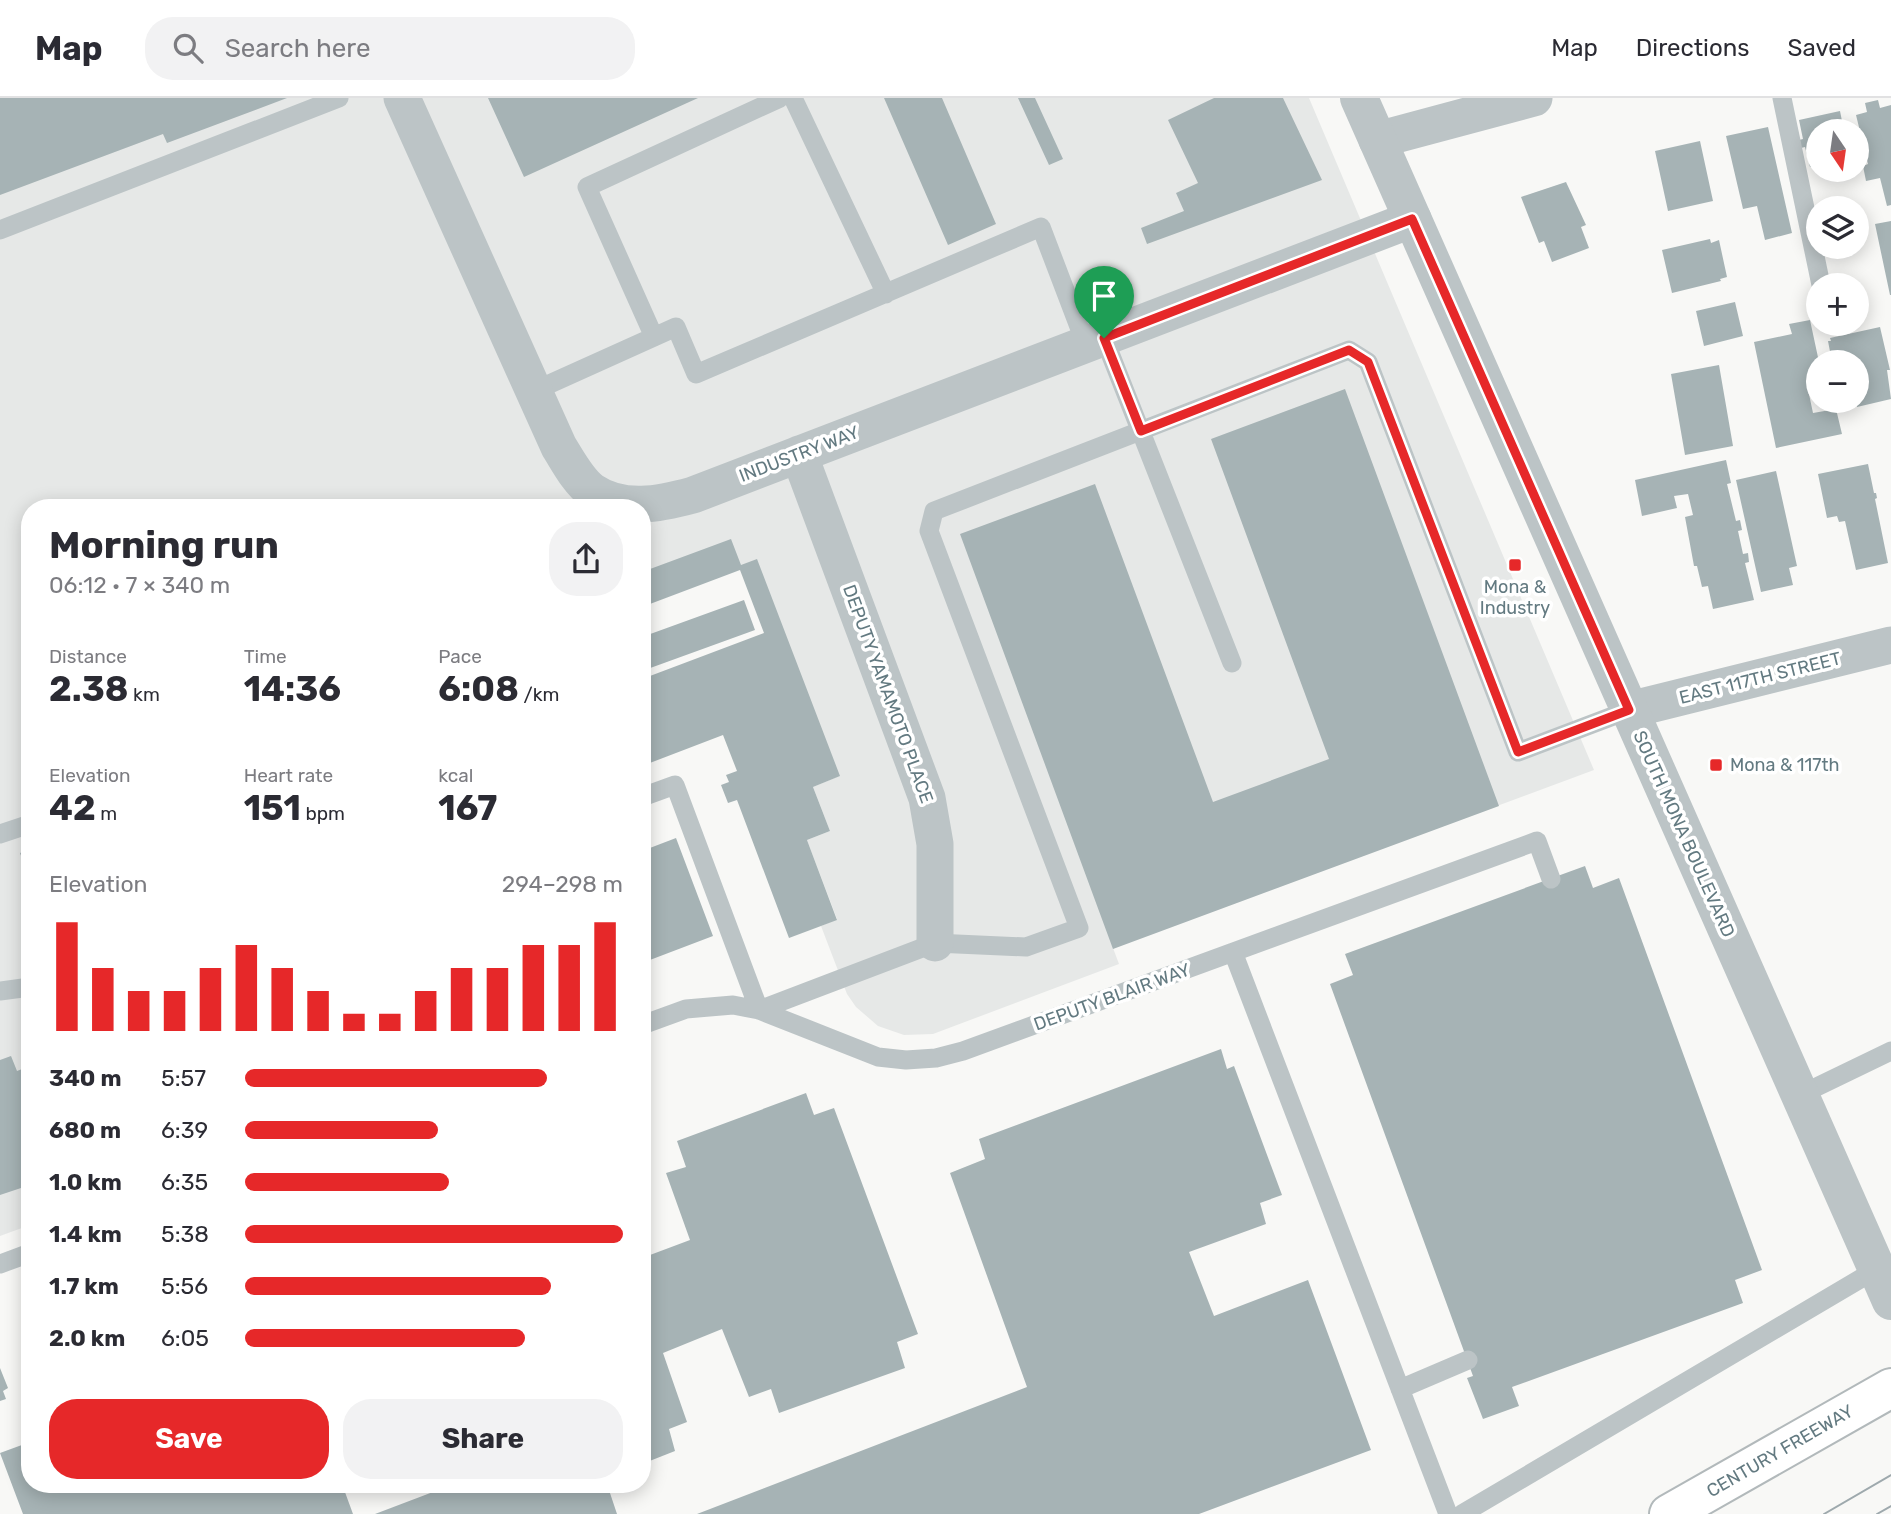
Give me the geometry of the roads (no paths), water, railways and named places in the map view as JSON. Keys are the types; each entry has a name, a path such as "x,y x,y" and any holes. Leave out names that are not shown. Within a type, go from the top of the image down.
{"highway":[{"name":"CENTURY FREEWAY","path":"1670,1514 1891,1388"}],"street":[{"name":"INDUSTRY WAY","path":"402,98 559,447 591,491 610,499"},
{"name":"SOUTH MONA BOULEVARD","path":"1359,98 1884,1285"},
{"path":"1377,140 1534,98"},
{"name":"INDUSTRY WAY","path":"651,504 693,495 1412,219"},
{"name":"DEPUTY YAMAMOTO PLACE","path":"799,454 927,798 935,844 935,943"},
{"name":"EAST 117TH STREET","path":"1629,710 1891,645"}],"lane":[{"path":"0,230 339,98"},
{"path":"654,337 587,187 780,98"},
{"path":"793,98 886,293"},
{"path":"1782,98 1818,273"},
{"path":"534,391 676,327 696,374 1041,227 1141,431 1232,663"},
{"path":"651,794 676,785 759,1010 935,943 1026,947 1079,929 929,531 934,511 1349,350 1368,362 1518,752 1629,710"},
{"path":"0,834 21,827"},
{"name":"DEPUTY BLAIR WAY","path":"651,1023 686,1009 733,1005 759,1010 878,1057 906,1060 936,1058 963,1051 1537,841 1551,879"},
{"path":"1233,953 1448,1514"},
{"path":"0,991 21,988"},
{"path":"1800,1095 1891,1051"},
{"path":"0,1264 21,1256"},
{"path":"1462,1514 1884,1285"},
{"path":"1400,1389 1468,1360"}],"tram line":[{"path":"1824,1514 1891,1475"},
{"path":"1877,1514 1891,1506"}],"place":[{"name":"Mona & Industry","path":"1515,565"},
{"name":"Mona & 117th","path":"1716,765"}]}
